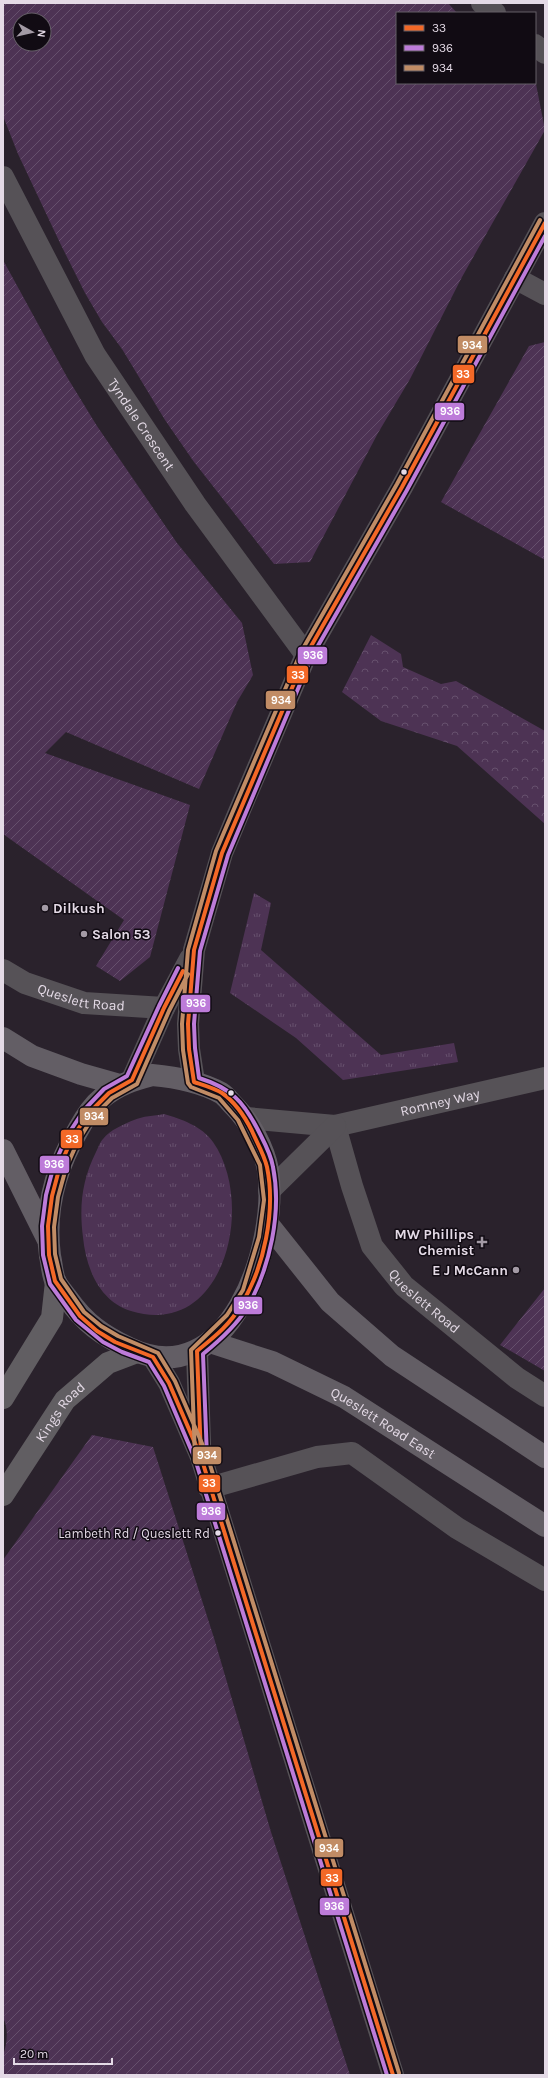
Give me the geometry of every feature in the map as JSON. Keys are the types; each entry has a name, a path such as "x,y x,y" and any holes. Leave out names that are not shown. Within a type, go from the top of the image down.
{"highway":[{"path":"3,1038 32,1056 81,1074 126,1082"},
{"path":"152,1075 173,1077 194,1082 222,1094 246,1118 268,1168 268,1224 259,1261 241,1306 203,1347 178,1356 145,1354 109,1339 81,1318 56,1282 48,1239 50,1198 58,1171 70,1145 85,1119 100,1099 126,1082 152,1075"},
{"path":"3,1150 48,1239"},
{"path":"268,1224 330,1302 392,1356 545,1457"},
{"name":"Queslett Road East","path":"203,1347 272,1362 344,1397 545,1526"}],"main road":[{"path":"3,1398 52,1318 56,1282"},
{"name":"Kings Road","path":"3,1495 65,1400 108,1363 145,1354"}],"street":[{"path":"482,3 494,12"},
{"path":"536,46 545,53"},
{"name":"Tyndale Crescent","path":"3,177 96,355 195,504 306,654"},
{"path":"126,1082 194,950 222,853 306,654 402,487 545,223"},
{"path":"515,278 545,294"},
{"path":"194,950 188,1024 189,1049 194,1082"},
{"name":"Queslett Road","path":"3,970 25,983 84,1003 164,1008"},
{"name":"Romney Way","path":"246,1118 335,1126 545,1078"},
{"path":"269,1191 335,1126"},
{"name":"Queslett Road","path":"335,1126 352,1186 372,1246 404,1286 517,1378 545,1396"},
{"path":"201,1457 203,1347"},
{"path":"145,1354 169,1382 201,1457 209,1488 393,2075"},
{"path":"209,1488 317,1457 352,1453 457,1528 545,1580"}],"green space":[{"path":"3,3 448,3 456,12 396,12 396,84 536,84 545,130 462,277 410,379 378,433 310,562 274,564 194,462 165,420 122,349 102,322 85,293 18,154 3,116"},
{"path":"3,260 67,377 97,426 177,543 242,623 253,675 237,702 199,789 66,732 45,753 190,805 150,957 120,981 96,966 124,920 3,834"},
{"path":"545,342 545,560 441,502 529,346"},
{"path":"371,635 401,654 403,667 441,684 456,681 545,731 545,824 457,746 381,721 342,692"},
{"path":"254,893 271,903 261,950 381,1055 454,1043 458,1062 343,1080 296,1038 230,993"},
{"path":"164,1114 197,1127 213,1142 226,1168 232,1198 231,1230 223,1260 210,1286 190,1305 163,1315 131,1311 110,1300 96,1282 87,1260 81,1215 85,1183 91,1162 102,1140 113,1130 122,1125 141,1118"},
{"path":"545,1288 545,1371 500,1345"},
{"path":"92,1435 153,1447 214,1638 271,1832 350,2075 3,2075 2,2060 7,2036 3,2018 3,1560"}],"transit line":[{"name":"934","path":"195,1457 191,1350 227,1315 243,1290 259,1237 264,1200 260,1165 238,1120 219,1098 191,1087 188,1083 183,1050 182,1024 188,950 216,851 301,652 397,484 540,220"},
{"name":"33","path":"201,1457 197,1351 232,1318 249,1290 262,1257 269,1220 270,1202 266,1162 246,1120 235,1105 222,1093 194,1082 189,1049 188,1024 194,950 222,853 306,655 402,487 545,223"},
{"name":"936","path":"207,1457 203,1354 238,1321 255,1292 268,1258 275,1221 276,1202 271,1157 247,1111 228,1091 220,1086 199,1078 195,1048 194,1024 200,951 228,855 311,658 407,490 545,236"},
{"name":"936","path":"178,968 127,1076 104,1089 84,1110 67,1136 54,1165 46,1195 42,1226 43,1255 50,1284 76,1320 103,1342 122,1352 149,1362 164,1386 195,1459 387,2075"},
{"name":"33","path":"183,971 164,1008 132,1080 109,1093 89,1113 72,1138 60,1166 52,1196 48,1226 49,1255 55,1281 80,1316 97,1331 115,1342 153,1357 169,1383 201,1457 393,2075"},
{"name":"934","path":"188,974 169,1011 137,1084 112,1098 93,1117 78,1141 66,1168 58,1197 54,1227 55,1254 61,1279 84,1312 101,1326 118,1336 158,1353 175,1381 207,1455 399,2073"}],"place":[{"name":"Dilkush","path":"45,908"},
{"name":"Salon 53","path":"84,934"},
{"name":"MW Phillips Chemist","path":"482,1242"},
{"name":"E J McCann","path":"516,1270"},
{"name":"Lambeth Rd / Queslett Rd","path":"218,1533"}]}
